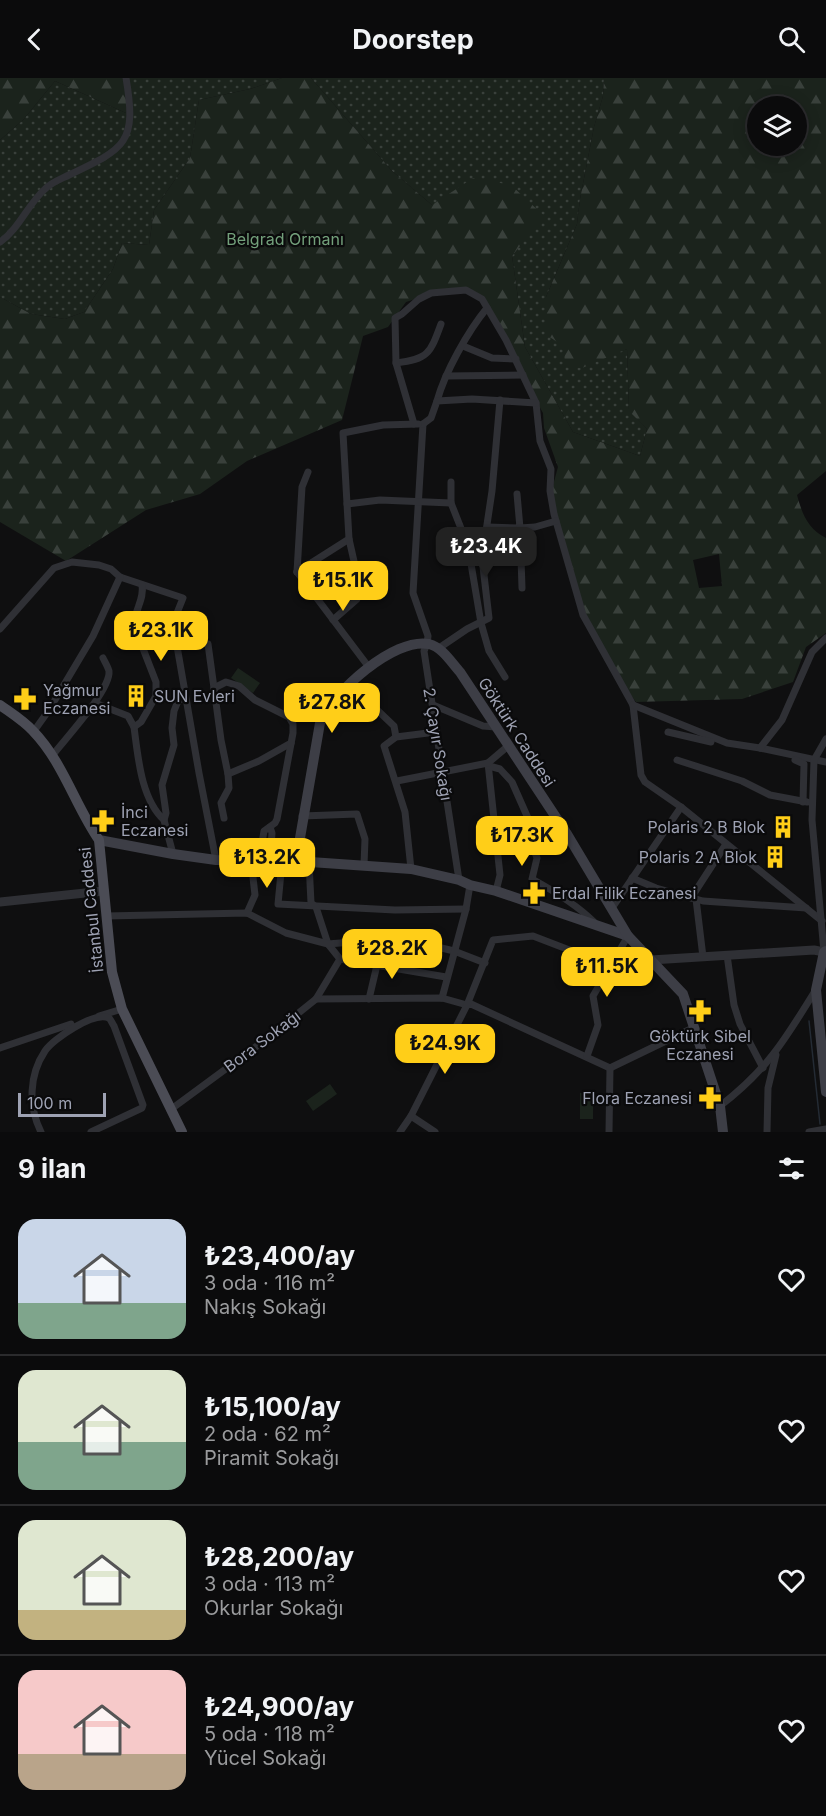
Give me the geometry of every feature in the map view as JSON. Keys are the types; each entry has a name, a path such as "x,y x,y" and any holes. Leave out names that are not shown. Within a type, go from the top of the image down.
{"main road":[{"path":"296,861 320,723 330,704 368,666 388,654 409,646 427,644 439,648"},
{"name":"Göktürk Caddesi","path":"439,648 460,672 567,834 628,936 682,994 720,1106 723,1132"},
{"name":"İstanbul Caddesi","path":"0,705 34,731 66,777 89,825 99,840 112,972 122,1009 182,1132"},
{"path":"99,840 216,860 296,861 411,869 496,891 628,936"},
{"path":"825,951 816,990 826,1092"}],"street":[{"path":"0,242 44,189 121,147 129,133 131,108 126,78"},
{"path":"414,424 396,363 395,318 424,295 438,291 466,290 478,295 516,359 536,403 540,441 551,469 550,491 556,521 583,615 633,705 641,775 645,782 681,807 822,921"},
{"path":"333,620 357,599 358,579 349,539 343,433 383,425 423,424 431,418 446,376 477,320 487,308"},
{"path":"396,363 417,360 432,348 441,324"},
{"path":"463,346 492,357 516,359"},
{"path":"446,376 523,375"},
{"path":"437,401 500,400 536,403"},
{"path":"439,648 467,629 489,618 482,558 500,400"},
{"path":"423,424 413,593 428,636 427,644"},
{"path":"308,472 302,487 297,572 368,666"},
{"path":"451,482 451,503 468,546 481,623 489,651 505,677"},
{"path":"517,494 522,588"},
{"path":"347,504 380,500 451,503"},
{"path":"487,527 535,527 556,521"},
{"path":"297,572 349,539"},
{"path":"0,629 54,568 72,562 99,565 111,569 120,577 183,598 173,623 216,860"},
{"path":"34,731 50,710 93,636 120,577"},
{"path":"135,727 141,722 156,696 156,682 133,619 143,591 142,585"},
{"path":"760,748 782,720 812,652 826,638"},
{"path":"208,644 228,774 229,788 221,803 224,818"},
{"name":"2. Çayır Sokağı","path":"427,644 424,651 459,880"},
{"path":"51,756 94,704 107,680 109,672 103,658"},
{"path":"214,688 220,683 231,682 255,700 289,717 293,724 277,819 264,831 255,895 247,913"},
{"path":"351,685 394,726 396,737"},
{"path":"173,854 164,820 166,813 162,784 174,745 172,728 174,711 178,701 185,697"},
{"path":"94,704 128,716 135,727 149,800 155,812 164,820"},
{"path":"433,705 483,726 496,727"},
{"path":"633,705 727,743 826,762"},
{"path":"411,869 405,812 384,746 396,737 436,732"},
{"path":"668,732 803,762 805,770 803,802"},
{"path":"651,960 825,951 813,839 813,803 814,760 826,739"},
{"path":"228,774 259,761 291,743"},
{"path":"489,764 508,746"},
{"path":"677,760 742,781 770,795 813,803"},
{"path":"397,781 489,764 500,769 512,782 531,825 530,839 537,858 532,879 584,912 597,926"},
{"path":"489,764 495,845 500,875 496,891"},
{"path":"612,908 681,807"},
{"path":"302,816 357,814 365,839 364,865"},
{"path":"495,845 530,839"},
{"path":"703,957 693,899 726,844"},
{"path":"282,862 278,904 316,907 466,909"},
{"path":"309,862 311,903 316,907 328,944 340,959 447,978"},
{"path":"632,878 703,902 806,908"},
{"path":"442,998 466,909 470,885"},
{"path":"0,902 104,891"},
{"path":"106,916 247,913 286,933 328,944 399,938 454,951 485,963"},
{"path":"400,1132 411,1116 467,1005 494,939 533,936 611,966"},
{"path":"587,1056 598,1025 593,996 628,936"},
{"path":"727,955 734,1005 740,1024 763,1068"},
{"name":"Bora Sokağı","path":"170,1110 316,999 340,959"},
{"path":"369,999 377,965"},
{"path":"720,1106 744,1088 778,1050 816,990"},
{"path":"316,999 442,998 471,1004 610,1068"},
{"path":"0,1048 122,1009"},
{"path":"41,1132 34,1112 31,1090 35,1072 44,1052 54,1040 69,1029 99,1018 111,1019 143,1105 91,1132"},
{"path":"610,1068 695,1027"},
{"path":"117,1035 131,1029"},
{"path":"767,1132 768,1088 778,1050"},
{"path":"609,1132 610,1068"},
{"path":"411,1116 435,1132"},
{"path":"809,1132 826,1129"}],"green space":[{"path":"0,78 122,78 128,92 126,113 55,81 23,120 0,140"},
{"path":"122,78 282,78 250,89 199,100 190,158 154,210 149,245 122,243 113,269 84,312 65,319 31,314 0,297 0,140 23,120 55,81 126,113 128,92"},
{"name":"Belgrad Ormanı","path":"282,78 311,78 392,171 432,205 473,178 511,185 544,216 512,256 525,347 573,432 640,456 647,429 629,411 627,349 582,368 565,367 563,350 545,334 546,297 577,224 594,127 603,96 604,78 826,78 826,471 797,495 807,520 826,538 826,633 806,647 793,682 742,699 636,702 609,665 584,612 558,528 552,489 558,467 544,428 543,413 480,299 463,292 431,294 406,302 388,327 363,336 342,420 247,461 200,494 146,510 66,561 0,522 0,297 31,314 65,319 84,312 113,269 122,243 149,245 154,210 190,158 199,100 250,89","holes":["719,554 722,586 699,588 693,560"]},
{"path":"311,78 604,78 603,96 594,127 577,224 546,297 565,352 565,367 627,349 629,410 647,429 640,456 573,432 525,347 512,256 543,215 432,205 392,171"},
{"path":"238,668 260,683 253,693 231,678"},
{"path":"330,1084 337,1094 313,1111 306,1101"},
{"path":"580,1093 593,1093 593,1119 580,1119"}],"waterway":[{"path":"809,1021 820,1124"}],"place":[{"name":"SUN Evleri","path":"136,696"},
{"name":"Yağmur Eczanesi","path":"25,699"},
{"name":"İnci Eczanesi","path":"103,821"},
{"name":"Polaris 2 B Blok","path":"783,827"},
{"name":"Polaris 2 A Blok","path":"775,857"},
{"name":"Erdal Filik Eczanesi","path":"534,893"},
{"name":"Göktürk Sibel Eczanesi","path":"700,1011"},
{"name":"Flora Eczanesi","path":"710,1098"}]}
